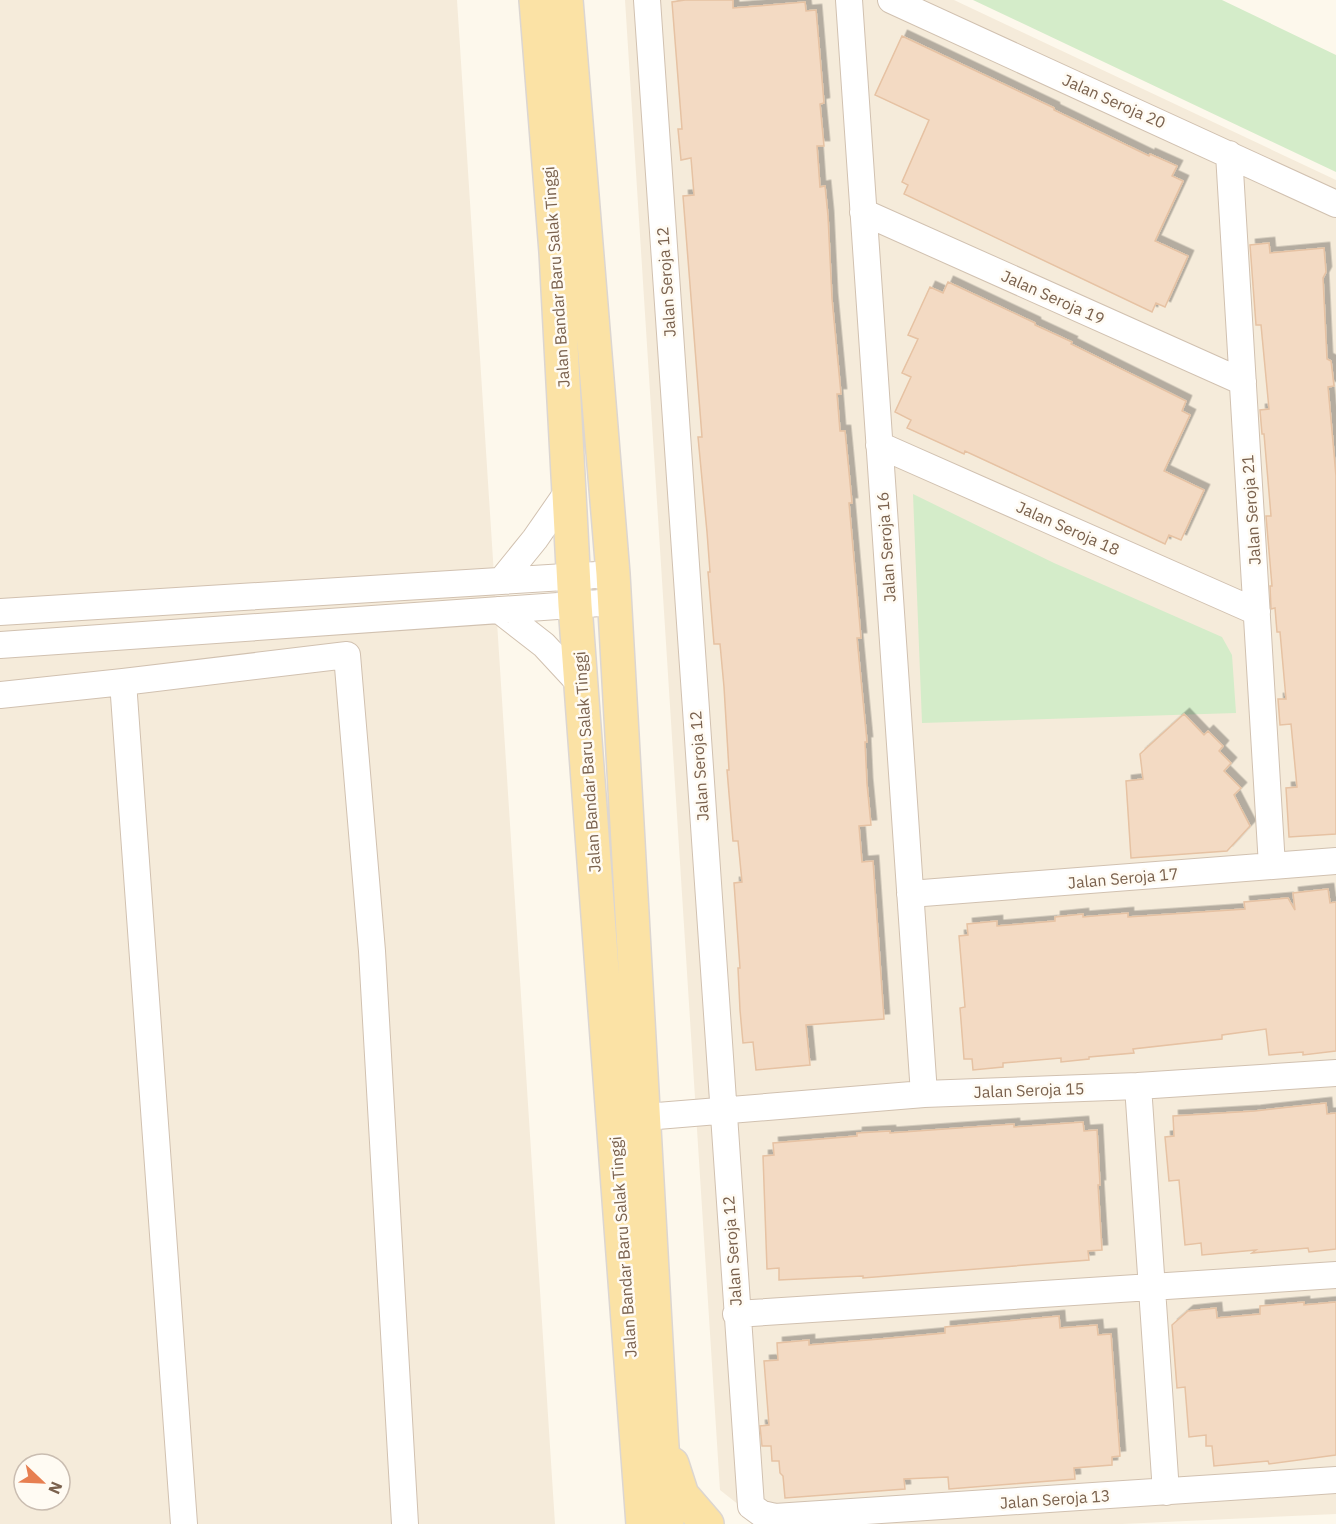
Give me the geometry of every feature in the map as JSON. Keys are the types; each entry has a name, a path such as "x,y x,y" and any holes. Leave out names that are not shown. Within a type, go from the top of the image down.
{"main road":[{"name":"Jalan Bandar Baru Salak Tinggi","path":"536,0 556,252 574,591 643,1524"},
{"name":"Jalan Bandar Baru Salak Tinggi","path":"566,0 614,588 667,1524"},
{"path":"660,1431 682,1495 707,1524"}],"street":[{"name":"Jalan Seroja 12","path":"647,0 750,1506 762,1514 775,1517"},
{"name":"Jalan Seroja 16","path":"849,0 924,1094"},
{"name":"Jalan Seroja 20","path":"891,0 1336,204"},
{"name":"Jalan Seroja 21","path":"1230,154 1272,866"},
{"name":"Jalan Seroja 19","path":"863,212 1243,382"},
{"name":"Jalan Seroja 18","path":"879,445 1257,612"},
{"path":"501,581 535,539 569,490"},
{"path":"0,612 501,581 574,591"},
{"path":"0,645 499,610 574,591 614,588"},
{"path":"499,610 544,645 582,686"},
{"path":"0,695 347,655 372,951 405,1524"},
{"path":"123,682 184,1524"},
{"name":"Jalan Seroja 17","path":"910,894 1336,861"},
{"name":"Jalan Seroja 15","path":"645,1117 924,1094 1138,1086 1336,1073"},
{"path":"1138,1086 1166,1492"},
{"path":"736,1314 1336,1275"},
{"name":"Jalan Seroja 13","path":"775,1517 1336,1480"}],"shaded area":[{"path":"0,0 457,0 555,1524 0,1524"},
{"path":"625,0 954,0 1336,180 1336,1514 1122,1524 763,1524 720,1490"}],"green space":[{"path":"973,0 1222,0 1336,55 1336,172"},
{"path":"913,494 1054,563 1222,637 1232,655 1236,713 922,723"}],"building":[{"path":"733,0 733,8 805,2 806,11 816,10 824,103 820,104 824,146 817,146 820,187 825,186 828,216 832,299 841,394 837,394 840,431 845,431 861,638 857,638 867,742 865,742 867,784 871,825 859,826 862,862 873,861 884,1019 806,1025 810,1065 756,1070 753,1042 743,1043 734,883 742,882 738,841 733,841 727,770 729,770 724,687 720,644 714,644 698,437 702,437 683,196 694,195 691,158 681,160 678,129 682,129 672,2"},
{"path":"902,36 1149,156 1150,154 1177,166 1172,176 1183,181 1155,241 1188,256 1165,307 1156,303 1152,312 904,194 908,185 902,182 929,120 875,95"},
{"path":"1269,243 1270,253 1324,248 1326,272 1323,278 1327,359 1331,361 1334,386 1328,387 1336,476 1336,834 1289,837 1286,788 1297,787 1291,724 1280,725 1278,699 1286,699 1280,632 1277,632 1275,608 1271,609 1270,586 1272,586 1266,516 1271,516 1260,410 1269,409 1261,325 1256,325 1250,245"},
{"path":"948,282 1035,323 1072,342 1071,344 1186,401 1182,411 1190,415 1164,471 1204,490 1181,540 1169,535 1165,544 965,451 964,454 907,428 911,420 895,412 911,377 902,373 918,339 908,335 930,287 943,293"},
{"path":"1184,714 1204,735 1208,731 1223,746 1219,751 1231,763 1224,771 1241,788 1234,795 1250,826 1227,851 1131,858 1126,781 1143,779 1140,754"},
{"path":"1328,889 1330,903 1336,902 1336,1051 1303,1055 1303,1052 1269,1055 1266,1029 1222,1035 1222,1039 1133,1049 1134,1053 1061,1062 1061,1058 1003,1063 1003,1067 973,1070 972,1059 964,1059 960,1008 965,1007 959,936 968,935 967,924 997,921 997,926 1055,921 1055,917 1083,914 1083,917 1128,913 1128,917 1245,909 1244,902 1288,898 1295,910 1293,893"},
{"path":"1326,1103 1327,1114 1336,1113 1336,1249 1309,1252 1308,1248 1252,1253 1256,1250 1202,1255 1201,1243 1185,1245 1179,1180 1169,1181 1165,1137 1174,1136 1173,1116 1255,1111"},
{"path":"1083,1122 1084,1131 1097,1130 1100,1185 1098,1185 1102,1250 1088,1251 1089,1260 863,1278 863,1276 779,1280 779,1268 767,1269 763,1156 774,1155 773,1143 857,1136 857,1133"},
{"path":"1304,1302 1304,1305 1336,1302 1336,1455 1269,1464 1268,1461 1214,1466 1212,1446 1206,1446 1206,1435 1189,1437 1185,1387 1177,1388 1172,1325 1188,1311 1216,1308 1217,1318 1260,1314 1260,1306"},
{"path":"1059,1316 1060,1328 1097,1325 1098,1335 1111,1334 1120,1456 1112,1457 1112,1465 1074,1468 1075,1479 949,1489 948,1477 904,1479 905,1489 785,1498 779,1461 772,1461 771,1446 762,1446 760,1426 769,1425 764,1361 778,1360 777,1343 809,1340 809,1345 945,1333 945,1327"}]}
